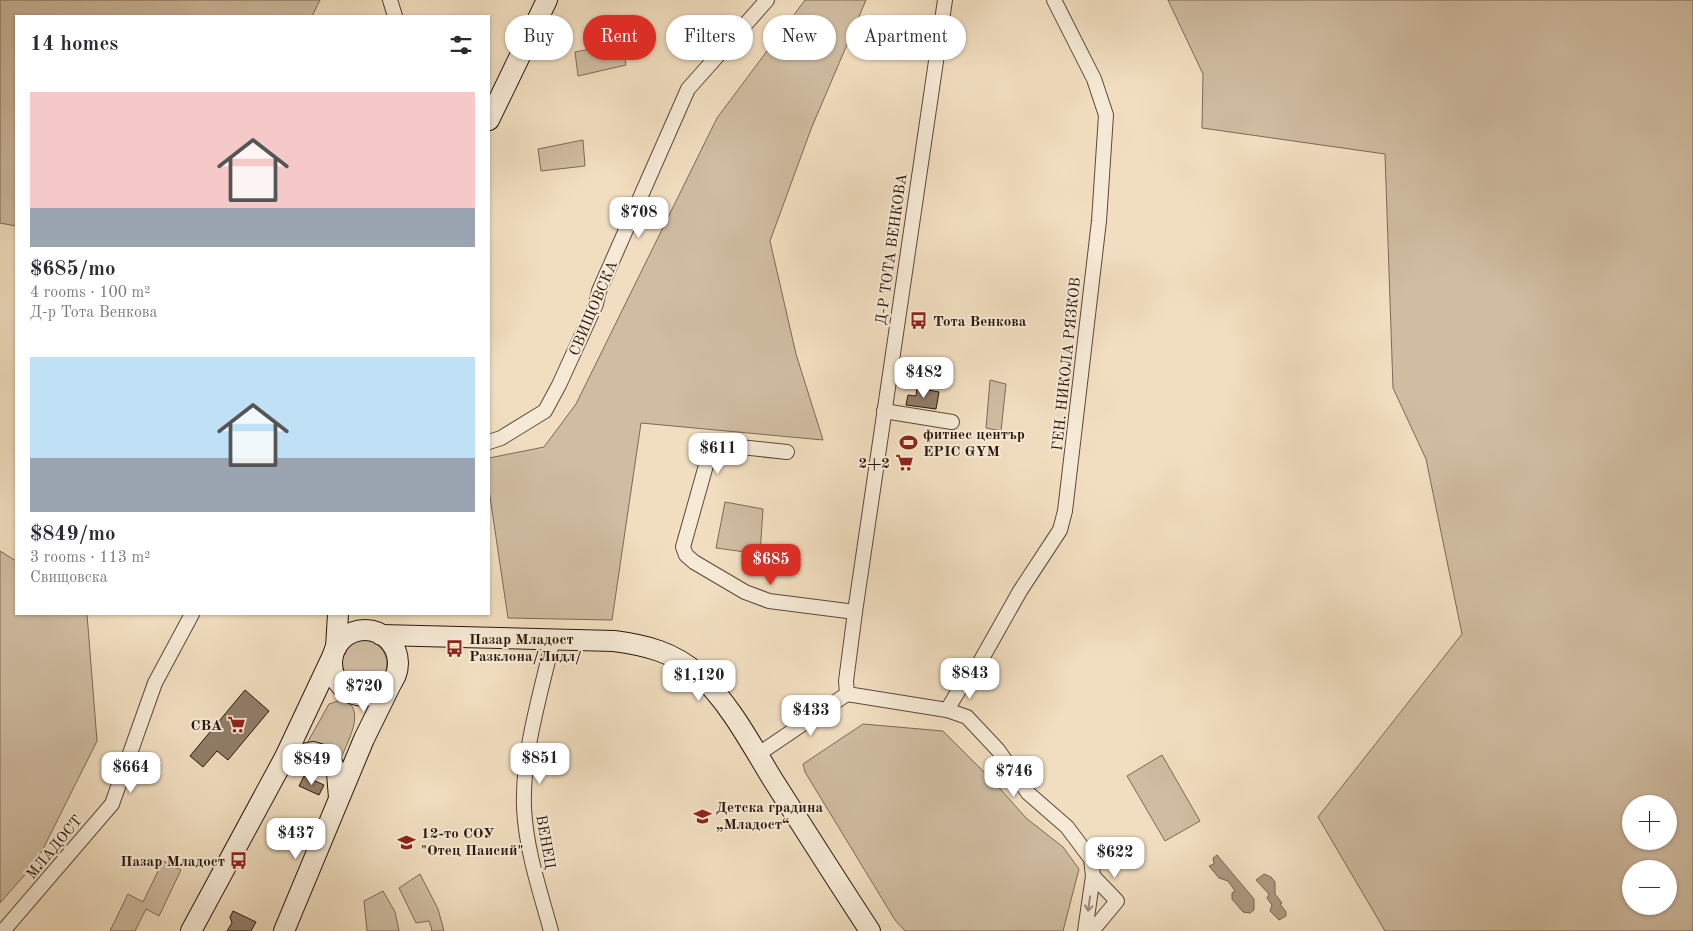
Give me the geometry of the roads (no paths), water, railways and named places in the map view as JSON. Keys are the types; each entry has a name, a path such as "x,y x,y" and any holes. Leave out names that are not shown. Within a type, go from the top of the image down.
{"street":[{"path":"390,0 395,15"},
{"path":"490,118 547,0"},
{"name":"СВИЩОВСКА","path":"490,442 501,438 545,411 559,386 596,304 599,291 688,89 767,0"},
{"name":"Д-Р ТОТА ВЕНКОВА","path":"847,694 846,681 855,612 945,0"},
{"name":"ГЕН. НИКОЛА РЯЗКОВ","path":"947,710 968,675 980,662 1020,590 1060,530 1065,511 1099,221 1106,115 1094,79 1054,0"},
{"path":"884,411 952,422"},
{"path":"788,452 712,444 684,547 686,555 694,562 757,597 769,601 855,612"},
{"name":"МЛАДОСТ","path":"3,931 112,804 155,683 191,615"},
{"path":"338,615 334,674 353,693 364,718 364,739"},
{"path":"306,715 322,700 353,693 377,694 387,688 395,674 394,650 352,615"},
{"path":"191,931 285,757 334,652 350,634 374,633 429,638 614,641 641,645 665,653 698,674 728,710 870,931"},
{"path":"284,931 364,739 406,650 429,638"},
{"name":"ВЕНЕЦ","path":"552,931 534,870 524,808 527,753 553,639"},
{"path":"757,755 847,694 947,710 966,717 998,750 1028,793 1067,827 1091,860 1092,876 1085,931"},
{"path":"285,757 313,752 329,757 337,773 339,802"},
{"path":"1092,876 1117,902 1092,931"}],"place":[{"name":"Тота Венкова","path":"919,321"},
{"name":"фитнес център EPIC GYM","path":"909,443"},
{"name":"2+2","path":"904,463"},
{"name":"Пазар Младост Разклона/Лидл/","path":"455,648"},
{"name":"CBA","path":"236,725"},
{"name":"Детска градина „Младост“","path":"702,816"},
{"name":"12-то СОУ \"Отец Паисий\"","path":"407,842"},
{"name":"Пазар Младост","path":"239,861"}]}
